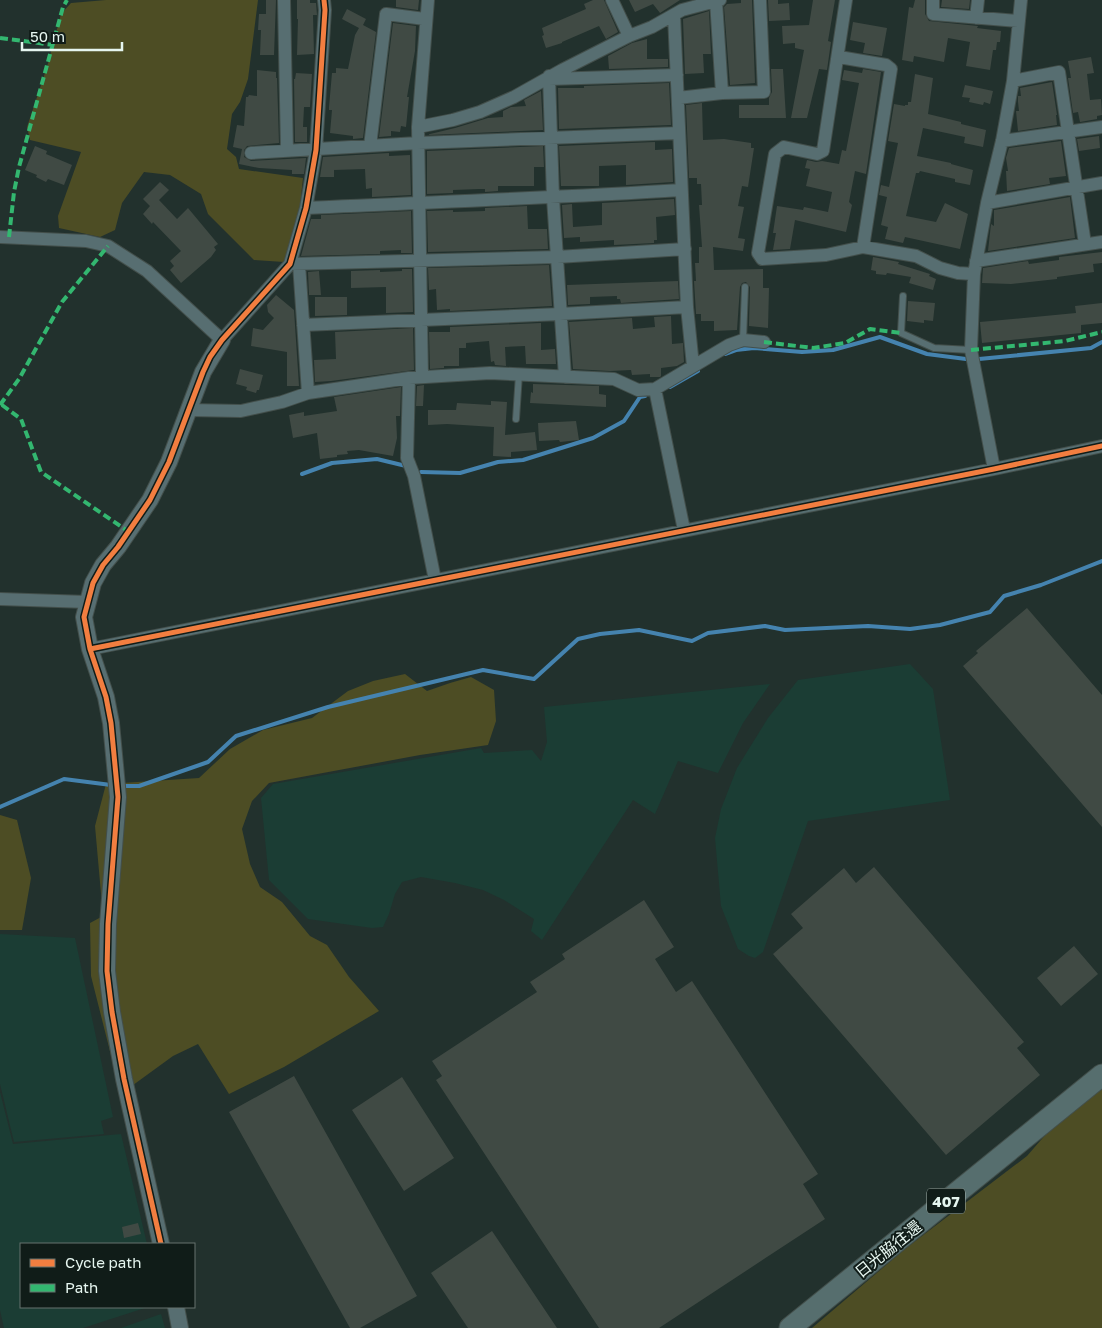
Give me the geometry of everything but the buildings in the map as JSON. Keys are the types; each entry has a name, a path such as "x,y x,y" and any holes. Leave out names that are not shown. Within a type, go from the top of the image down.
{"highway":[{"name":"日光脇往還","path":"790,1328 1102,1075"}],"street":[{"path":"284,0 287,150"},
{"path":"308,393 303,325 294,264 316,150 325,10 324,0"},
{"path":"428,0 418,127 421,320 407,458 414,476 435,580"},
{"path":"612,0 628,36"},
{"path":"418,127 480,112 514,97 628,36 652,27 677,8 717,0 722,93"},
{"path":"678,98 722,93 764,92 760,0"},
{"path":"846,0 823,151 817,154 784,148 775,154 758,253 762,259 826,255 862,247 916,256 940,268 958,273 975,267 1102,242"},
{"path":"934,0 933,14 1018,21"},
{"path":"976,18 978,0"},
{"path":"994,469 971,350 975,267 1013,81 1021,0"},
{"path":"677,8 679,133 687,307 693,366"},
{"path":"370,146 386,14 425,19"},
{"path":"838,57 886,65 891,69 862,247"},
{"path":"1013,81 1059,72 1085,244"},
{"path":"549,78 677,75"},
{"path":"549,78 553,198 565,377"},
{"path":"1002,141 1102,127"},
{"path":"251,153 418,143 679,133"},
{"path":"987,203 1102,183"},
{"path":"306,208 553,198 682,190"},
{"path":"0,237 86,241 108,246 148,270 222,340"},
{"path":"161,1243 124,1080 112,1012 107,971 108,924 118,797 111,723 106,697 90,649 84,617 93,583 103,565 118,547 150,500 169,462 210,357 222,340 294,264 685,250"},
{"path":"303,325 687,307"},
{"path":"189,410 242,411 282,402 308,393 416,377 490,373 614,378 638,390 655,389 729,345 743,340 764,342"},
{"path":"655,389 684,530"},
{"path":"90,649 1102,446"},
{"path":"0,599 87,602"},
{"path":"176,1308 180,1328"}],"lane":[{"path":"743,340 745,287"},
{"path":"903,296 901,333 934,348 971,350"},
{"path":"516,419 519,374"}],"shaded area":[{"path":"106,0 258,0 248,79 240,102 232,114 227,149 236,157 239,169 303,178 295,232 284,262 254,260 208,214 201,194 170,175 144,172 122,203 115,230 100,237 59,228 58,216 81,152 30,140 27,127 47,67 61,14 71,3"},
{"path":"910,664 933,689 950,800 808,821 763,952 755,958 749,956 738,949 721,906 715,838 721,809 737,768 768,718 798,680"},
{"path":"405,674 427,691 471,677 494,690 496,721 488,745 420,755 269,783 252,801 242,829 250,864 260,887 282,902 310,936 327,945 349,977 379,1011 284,1067 229,1094 198,1044 173,1056 129,1088 117,1079 91,976 90,923 103,916 95,826 106,784 199,778 230,749 263,730 312,718 348,691 373,681"},
{"path":"770,684 743,723 718,773 678,761 655,814 633,800 542,940 531,931 534,919 504,900 483,890 455,883 421,877 402,882 395,894 383,927 372,928 308,919 269,880 261,798 273,784 481,748 484,753 532,750 541,761 547,742 544,707"},
{"path":"0,815 17,820 31,878 22,930 0,930"},
{"path":"0,934 75,938 113,1117 101,1121 104,1134 14,1142 0,1084"},
{"path":"1102,1085 1102,1328 812,1328 905,1249 1027,1156 1047,1133"},
{"path":"0,1092 13,1144 121,1134 147,1243 20,1243 20,1308 145,1308 83,1328 4,1328 0,1310"},
{"path":"161,1314 165,1328 121,1328"}],"waterway":[{"path":"725,354 736,350 754,348 802,352 833,350 880,337 927,354 966,359"},
{"path":"979,359 1091,348 1102,342"},
{"path":"670,387 698,371"},
{"path":"421,472 460,473 498,462 523,460 593,438 624,421 640,397 645,396"},
{"path":"302,474 332,463 377,459 406,466"},
{"path":"120,786 139,786 208,762 236,736 328,707 483,670 534,679 578,639 600,634 639,630 692,641 708,633 765,626 785,630 868,626 910,629 940,625 990,612 1004,596 1041,585 1102,561"},
{"path":"0,807 64,779 111,785"}],"marked path":[{"path":"9,237 19,167 63,7 67,0"},
{"path":"0,38 54,45"},
{"path":"0,405 19,379 62,302 108,246"},
{"path":"764,342 813,348 845,343 870,329 901,333"},
{"path":"971,350 1065,341 1102,332"},
{"path":"2,405 21,419 41,472 129,532"}],"cycle path":[{"path":"161,1243 124,1079 112,1012 107,971 108,924 118,797 111,723 106,697 90,649 84,617 93,583 103,565 118,547 150,500 169,462 210,357 222,340 290,264 306,208 316,150 325,10 324,0"},
{"path":"90,649 1102,446"}]}
